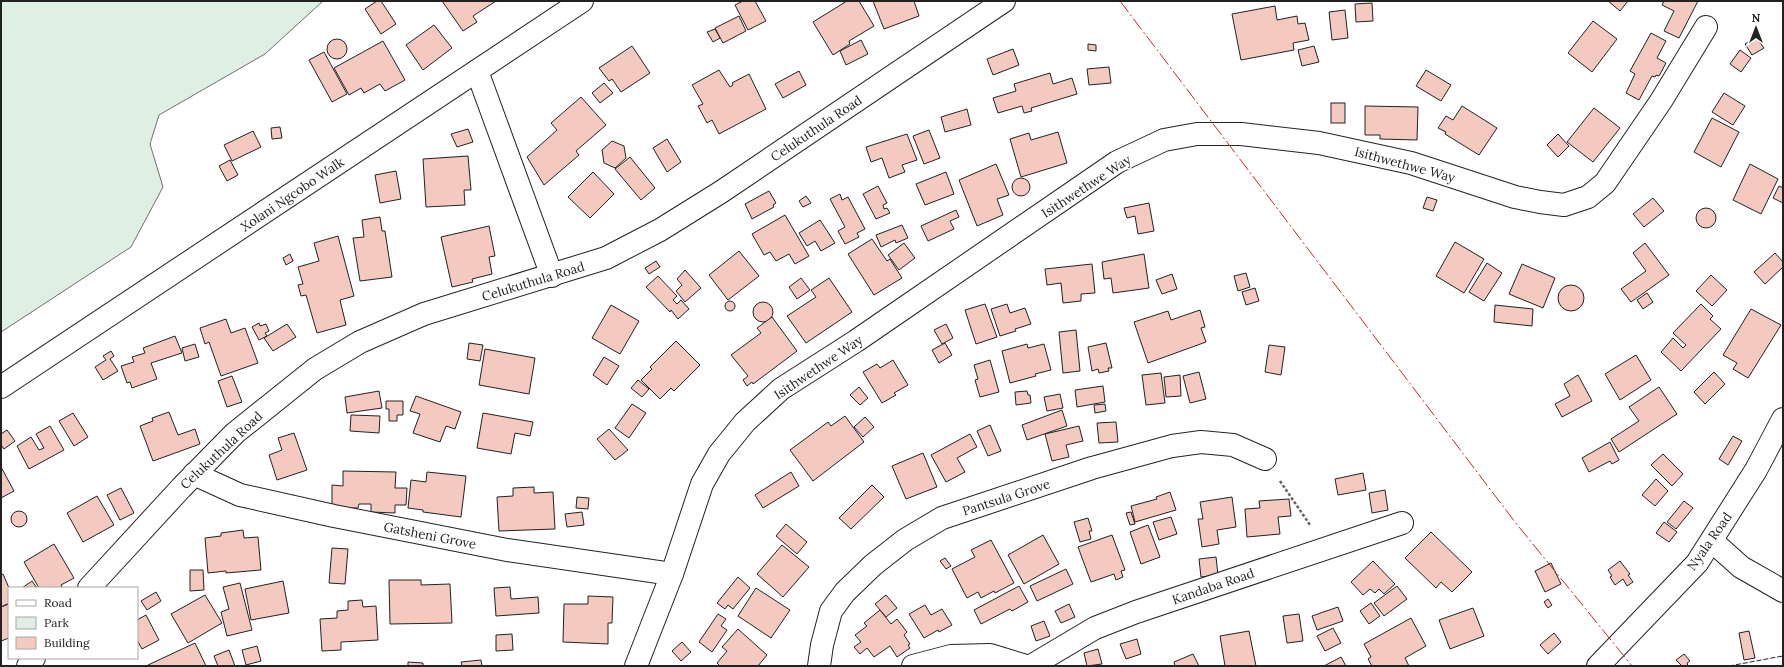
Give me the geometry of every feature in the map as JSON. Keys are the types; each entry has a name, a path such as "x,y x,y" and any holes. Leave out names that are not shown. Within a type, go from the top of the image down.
{"street":[{"name":"Xolani Ngcobo Walk","path":"1,387 582,1"},
{"name":"Celukuthula Road","path":"90,587 194,474 236,433 315,369 360,342 424,314 552,276 606,258 660,230 728,187 1004,1"},
{"name":"Isithwethwe Way","path":"636,666 672,574 702,484 719,454 745,422 781,389 856,341 1117,162 1164,140 1197,134 1241,134 1320,143 1411,163 1515,197 1564,205 1588,197 1605,183 1661,101 1706,27"},
{"path":"477,71 552,276"},
{"name":"Nyala Road","path":"1598,666 1697,563 1756,470 1783,419"},
{"name":"Pantsula Grove","path":"819,666 822,645 831,611 845,592 873,565 905,540 942,518 1092,468 1172,446 1201,442 1233,445 1265,459"},
{"name":"Gatsheni Grove","path":"194,474 240,495 334,516 507,550 672,574"},
{"name":"Kandaba Road","path":"1031,666 1065,645 1102,626 1136,612 1402,523"},
{"path":"1712,541 1741,567 1783,591"},
{"path":"912,666 951,656 990,655 1026,666"}],"path":[{"path":"1265,459 1326,548"}],"green space":[{"path":"1,1 323,1 265,54 159,115 150,144 163,187 131,247 1,332"}],"building":[{"path":"377,1 381,1 396,24 381,34 365,9"},
{"path":"442,1 496,1 473,16 477,22 463,31"},
{"path":"743,1 755,1 766,21 748,30 735,5"},
{"path":"847,1 859,1 874,26 849,41 850,44 833,55 813,22"},
{"path":"873,1 914,1 919,16 884,29"},
{"path":"1608,1 1628,1 1620,11"},
{"path":"1664,1 1698,1 1679,38 1664,31 1674,11 1662,5"},
{"path":"1372,3 1373,21 1356,22 1355,4"},
{"path":"1275,6 1277,20 1297,16 1298,24 1305,23 1309,40 1293,43 1294,50 1241,60 1232,14"},
{"path":"1345,10 1348,38 1332,40 1329,12"},
{"path":"739,16 746,31 723,43 715,28"},
{"path":"1593,21 1617,39 1592,72 1568,53"},
{"path":"434,25 452,48 423,70 406,45"},
{"path":"715,29 720,38 713,42 707,32"},
{"path":"1651,33 1666,41 1657,58 1666,63 1659,76 1652,76 1639,100 1626,93 1635,74 1630,71"},
{"path":"1756,37 1764,48 1752,55 1745,44"},
{"path":"337,39 344,42 347,49 344,56 337,59 330,56 327,49 330,42"},
{"path":"861,40 868,54 846,65 840,51"},
{"path":"383,41 405,80 385,91 380,84 364,93 361,88 349,95 334,68"},
{"path":"1088,44 1096,45 1096,51 1088,50"},
{"path":"632,46 650,73 621,92 612,79 609,81 599,68"},
{"path":"1314,46 1319,62 1302,66 1298,50"},
{"path":"1013,49 1019,65 993,75 987,59"},
{"path":"1740,50 1751,58 1741,72 1730,64"},
{"path":"324,52 347,94 332,102 309,60"},
{"path":"1109,67 1111,83 1089,85 1087,69"},
{"path":"719,70 730,87 733,85 732,83 749,74 766,109 719,134 712,120 707,123 698,106 703,104 692,85"},
{"path":"1426,70 1451,85 1441,101 1416,86"},
{"path":"799,71 806,85 783,98 775,84"},
{"path":"1050,73 1053,84 1072,78 1077,94 1031,108 1032,111 1024,113 1022,106 998,113 993,98 1016,91 1014,84"},
{"path":"604,83 613,93 600,103 592,93"},
{"path":"1724,93 1745,106 1733,125 1712,112"},
{"path":"581,97 606,125 576,151 579,155 544,185 527,157 557,130 551,123"},
{"path":"1331,103 1345,103 1345,123 1331,123"},
{"path":"1365,106 1418,107 1417,140 1380,139 1380,135 1365,135"},
{"path":"1462,106 1497,128 1479,155 1438,128 1446,116 1453,120"},
{"path":"1594,108 1620,128 1593,162 1567,142"},
{"path":"967,109 971,125 945,132 941,117"},
{"path":"1712,118 1739,132 1721,167 1694,152"},
{"path":"280,127 282,138 272,139 271,128"},
{"path":"468,129 473,142 457,147 451,134"},
{"path":"929,130 940,158 924,164 913,136"},
{"path":"253,131 261,147 232,161 224,145"},
{"path":"1058,132 1067,163 1021,177 1010,139 1029,133 1031,140"},
{"path":"907,134 917,160 902,165 905,172 889,178 882,158 871,162 866,147"},
{"path":"1558,134 1569,146 1558,157 1547,145"},
{"path":"667,139 681,162 667,172 653,148"},
{"path":"612,141 624,146 626,158 615,168 604,163 602,150"},
{"path":"468,156 471,190 464,190 465,205 426,207 423,159"},
{"path":"630,157 655,188 641,200 615,169"},
{"path":"230,160 238,175 227,181 219,166"},
{"path":"996,164 1009,195 997,199 1003,215 977,226 959,180"},
{"path":"1750,164 1778,179 1761,214 1733,200"},
{"path":"396,171 401,199 380,203 375,175"},
{"path":"593,172 614,194 590,218 568,197"},
{"path":"946,172 954,194 925,205 916,184"},
{"path":"1021,178 1027,181 1030,187 1027,193 1021,196 1015,193 1012,187 1015,181"},
{"path":"878,186 887,203 883,205 884,209 887,208 890,213 876,219 863,194"},
{"path":"1779,186 1783,188 1783,203 1773,198"},
{"path":"769,191 776,203 773,205 774,207 752,219 745,204"},
{"path":"840,194 842,200 848,197 865,229 857,233 859,237 845,244 838,231 845,227 830,199"},
{"path":"806,196 811,203 803,207 799,201"},
{"path":"1427,197 1437,200 1433,211 1423,208"},
{"path":"1653,198 1664,211 1644,227 1633,214"},
{"path":"1149,203 1154,231 1138,234 1135,216 1127,218 1124,208"},
{"path":"1706,208 1713,211 1716,218 1713,225 1706,228 1699,225 1696,218 1699,211"},
{"path":"956,210 959,217 950,221 954,229 928,241 921,226"},
{"path":"785,215 809,256 795,264 789,254 776,261 770,252 764,255 752,234"},
{"path":"380,217 382,231 385,231 392,277 360,281 353,238 364,237 362,220"},
{"path":"820,220 835,243 821,251 815,241 807,246 799,233"},
{"path":"902,225 908,238 896,243 895,240 881,247 876,235"},
{"path":"489,226 495,256 489,257 492,274 472,279 473,282 452,287 441,237"},
{"path":"338,236 354,296 340,300 346,325 317,333 306,295 301,296 298,285 303,284 298,267 319,261 314,243"},
{"path":"872,239 887,261 890,259 902,278 874,295 848,254"},
{"path":"1455,242 1484,259 1464,293 1436,276"},
{"path":"904,243 915,258 899,270 888,255"},
{"path":"1645,243 1669,275 1631,302 1621,289 1646,271 1633,253"},
{"path":"739,251 759,276 728,300 709,275"},
{"path":"1775,253 1783,262 1783,267 1765,284 1754,272"},
{"path":"290,254 293,261 286,265 283,258"},
{"path":"1144,254 1149,288 1113,293 1111,278 1104,279 1102,262"},
{"path":"656,261 660,267 649,274 645,268"},
{"path":"1487,263 1502,273 1484,301 1469,292"},
{"path":"1092,264 1095,293 1081,294 1081,301 1063,303 1061,283 1047,285 1045,269"},
{"path":"1522,264 1555,278 1543,308 1509,294"},
{"path":"685,270 701,288 685,302 676,291 682,285 677,279"},
{"path":"1246,273 1250,287 1238,291 1234,276"},
{"path":"1172,274 1177,289 1162,294 1156,280"},
{"path":"1711,275 1727,290 1712,306 1696,291"},
{"path":"658,276 677,296 673,300 677,304 681,300 689,309 678,319 671,310 670,312 646,287"},
{"path":"801,278 810,290 797,299 789,287"},
{"path":"829,278 852,312 806,343 787,316 816,297 811,290"},
{"path":"1571,285 1580,289 1584,298 1580,307 1571,311 1562,307 1558,298 1562,289"},
{"path":"1255,288 1259,301 1246,305 1242,292"},
{"path":"1647,293 1653,302 1643,309 1637,300"},
{"path":"728,301 732,301 734,302 734,310 728,311 725,308 725,304"},
{"path":"763,302 770,305 773,312 770,319 763,322 756,319 753,312 756,305"},
{"path":"985,304 997,337 976,344 965,310"},
{"path":"1007,304 1010,313 1025,308 1031,324 1000,336 991,309"},
{"path":"1701,304 1713,316 1710,319 1721,329 1681,371 1661,352 1673,338 1683,348 1686,345 1673,333"},
{"path":"611,305 639,321 620,354 592,338"},
{"path":"1495,305 1533,309 1532,326 1494,322"},
{"path":"1751,309 1781,325 1748,378 1733,369 1737,363 1723,355"},
{"path":"1200,310 1205,327 1201,328 1206,342 1148,363 1134,322 1168,311 1171,320"},
{"path":"772,317 797,351 753,384 752,382 747,386 743,380 748,376 731,355 761,333 757,328"},
{"path":"226,319 231,333 245,328 258,363 221,376 209,342 205,344 200,328"},
{"path":"259,323 260,326 266,324 269,331 265,333 267,336 259,340 252,327"},
{"path":"287,324 296,337 273,351 264,338"},
{"path":"946,324 953,338 942,344 934,330"},
{"path":"1076,330 1080,371 1063,373 1059,332"},
{"path":"175,336 182,353 151,363 157,379 132,388 130,382 127,383 121,366 134,362 132,357 145,353 143,348"},
{"path":"676,341 700,365 674,391 671,388 660,399 641,380 652,369 650,367"},
{"path":"469,343 483,345 480,361 467,359"},
{"path":"945,343 952,355 939,363 932,350"},
{"path":"1106,343 1112,368 1108,368 1109,371 1099,373 1098,369 1092,371 1088,347"},
{"path":"195,344 199,357 185,361 182,348"},
{"path":"1027,344 1028,348 1044,344 1051,370 1010,383 1002,351"},
{"path":"1269,345 1285,347 1281,375 1265,372"},
{"path":"485,349 535,358 529,394 479,385"},
{"path":"111,351 114,356 110,359 118,371 103,380 95,367 106,360 103,356"},
{"path":"1636,355 1651,380 1620,400 1605,374"},
{"path":"604,357 619,366 607,385 593,375"},
{"path":"893,360 908,385 894,393 896,395 882,403 863,372 877,364 880,368"},
{"path":"990,360 999,392 980,397 975,380 978,379 974,365"},
{"path":"1199,372 1206,399 1190,403 1183,376"},
{"path":"1714,372 1725,384 1705,404 1694,392"},
{"path":"1161,373 1165,403 1146,405 1142,375"},
{"path":"1180,375 1181,396 1166,397 1164,377"},
{"path":"1578,375 1592,401 1562,417 1555,404 1570,396 1564,384"},
{"path":"232,376 242,402 227,407 218,381"},
{"path":"638,380 649,389 642,397 631,388"},
{"path":"1103,386 1105,402 1077,407 1075,390"},
{"path":"859,387 868,398 860,405 850,395"},
{"path":"1659,387 1677,414 1619,452 1611,439 1639,421 1629,407"},
{"path":"379,391 382,408 347,413 345,397"},
{"path":"1027,391 1028,395 1030,395 1031,403 1016,405 1015,392"},
{"path":"1060,394 1063,408 1047,411 1044,397"},
{"path":"416,396 461,412 455,429 446,426 440,442 413,433 420,414 410,411"},
{"path":"386,401 403,401 403,415 397,415 397,421 389,421 389,409 386,409"},
{"path":"632,404 646,413 629,438 615,428"},
{"path":"1105,404 1106,411 1095,413 1094,405"},
{"path":"1062,410 1067,426 1027,440 1022,425"},
{"path":"169,412 178,435 195,429 200,444 153,461 140,426 153,421 152,418"},
{"path":"73,413 88,437 74,446 59,421"},
{"path":"483,413 533,422 530,436 515,433 511,454 477,448"},
{"path":"351,415 380,416 379,433 350,431"},
{"path":"845,416 864,442 813,481 790,450 828,422 831,426"},
{"path":"865,417 874,427 863,437 854,427"},
{"path":"1116,422 1118,442 1099,443 1097,423"},
{"path":"990,425 1001,451 988,456 977,431"},
{"path":"50,426 64,450 29,469 17,446 31,437 39,450 44,448 36,434"},
{"path":"1079,426 1083,441 1066,445 1069,457 1052,461 1045,434"},
{"path":"609,429 628,450 615,460 597,439"},
{"path":"7,430 15,441 4,449 1,445 1,434"},
{"path":"294,433 307,470 277,480 269,455 282,450 278,438"},
{"path":"970,434 977,447 957,458 965,472 946,482 931,455"},
{"path":"1733,436 1742,441 1728,465 1719,459"},
{"path":"1610,442 1619,460 1612,464 1610,461 1589,472 1582,458"},
{"path":"923,453 937,487 906,499 892,466"},
{"path":"1663,454 1683,474 1672,486 1651,465"},
{"path":"1,467 14,491 1,498"},
{"path":"343,471 396,472 395,488 407,488 406,505 395,505 395,513 371,512 371,504 359,504 358,508 332,508 332,485 343,486"},
{"path":"427,472 466,476 461,517 423,512 423,510 408,508 411,480 426,482"},
{"path":"791,472 799,486 763,508 755,495"},
{"path":"1363,473 1366,490 1338,495 1335,479"},
{"path":"1656,479 1668,491 1655,506 1642,495"},
{"path":"872,485 884,497 851,529 839,518"},
{"path":"534,487 534,493 553,492 555,529 499,531 497,497 513,496 513,488"},
{"path":"121,488 134,513 120,520 107,495"},
{"path":"1385,490 1388,510 1372,513 1369,493"},
{"path":"1170,492 1176,510 1135,522 1131,506 1157,499 1156,497"},
{"path":"97,496 114,525 83,542 67,513"},
{"path":"577,497 589,498 588,509 576,508"},
{"path":"1232,497 1236,527 1217,530 1219,544 1202,547 1198,519 1203,519 1200,502"},
{"path":"1289,499 1291,516 1278,517 1280,534 1247,537 1245,509 1260,508 1259,501"},
{"path":"1684,501 1693,508 1676,529 1667,522"},
{"path":"16,511 22,511 27,516 25,525 22,527 16,527 11,522 11,516"},
{"path":"582,512 584,525 567,527 565,514"},
{"path":"1131,512 1135,524 1130,525 1126,513"},
{"path":"1171,517 1177,534 1159,540 1153,522"},
{"path":"1088,518 1092,531 1089,531 1091,539 1080,542 1074,522"},
{"path":"1664,522 1677,532 1669,542 1656,533"},
{"path":"786,524 807,542 797,554 776,536"},
{"path":"1148,525 1160,557 1141,564 1130,532"},
{"path":"243,530 244,538 258,537 261,570 208,573 205,538 221,536 221,533"},
{"path":"1431,532 1472,572 1452,592 1441,582 1436,588 1405,558"},
{"path":"1043,535 1059,564 1024,584 1008,555"},
{"path":"1112,535 1125,570 1121,571 1123,577 1116,580 1114,574 1091,582 1078,547"},
{"path":"991,540 1014,583 995,593 994,591 981,598 978,592 967,598 952,569 975,557 971,550"},
{"path":"54,544 74,578 61,585 62,587 38,587 24,562"},
{"path":"782,545 809,567 783,597 757,574"},
{"path":"332,548 348,549 345,584 329,583"},
{"path":"1216,557 1218,575 1201,577 1199,559"},
{"path":"945,558 951,566 946,569 940,561"},
{"path":"1373,561 1395,584 1384,594 1379,589 1375,593 1370,589 1363,595 1351,582"},
{"path":"1620,561 1630,574 1628,575 1633,582 1627,586 1623,579 1615,585 1608,570"},
{"path":"1551,563 1561,584 1545,592 1535,571"},
{"path":"1066,569 1073,584 1037,601 1030,586"},
{"path":"190,570 203,570 204,590 190,591"},
{"path":"3,574 9,587 8,604 1,607 1,575"},
{"path":"738,577 750,588 733,609 728,605 725,609 717,603"},
{"path":"389,580 421,580 421,585 450,584 452,623 390,624"},
{"path":"32,581 36,587 23,587"},
{"path":"283,581 289,613 251,620 245,589"},
{"path":"240,583 252,630 227,636 221,612 229,609 223,587"},
{"path":"1019,586 1028,602 1012,611 1010,609 981,624 974,610"},
{"path":"1397,586 1407,599 1384,616 1374,603"},
{"path":"510,587 511,599 538,597 539,613 496,616 494,588"},
{"path":"756,588 790,610 771,638 738,616"},
{"path":"156,592 161,601 147,610 141,601"},
{"path":"205,595 222,623 188,643 171,614"},
{"path":"886,595 897,608 886,617 875,604"},
{"path":"588,596 613,597 612,623 608,623 608,644 563,642 564,604 588,604"},
{"path":"1548,599 1552,605 1548,608 1544,602"},
{"path":"362,600 363,607 376,606 378,640 341,642 341,650 322,651 320,619 337,618 337,611 348,610 348,601"},
{"path":"1371,603 1380,616 1369,624 1360,611"},
{"path":"8,604 8,638 1,641 1,607"},
{"path":"1069,604 1075,617 1061,623 1055,611"},
{"path":"925,605 931,615 942,609 952,625 939,632 938,630 924,638 909,614"},
{"path":"1338,607 1343,621 1317,630 1312,616"},
{"path":"1473,608 1484,636 1450,649 1439,620"},
{"path":"880,610 891,624 897,619 907,632 904,635 910,644 908,645 910,648 897,657 890,646 874,657 867,648 860,654 854,647 861,642 855,635 867,626 864,623"},
{"path":"718,614 726,619 721,626 727,630 712,652 699,642"},
{"path":"1299,614 1303,641 1287,643 1283,616"},
{"path":"146,615 159,640 142,649 138,642 138,619"},
{"path":"1411,618 1426,646 1405,658 1409,666 1372,666 1368,659 1371,657 1364,644"},
{"path":"1044,621 1050,636 1036,641 1031,626"},
{"path":"1333,628 1341,643 1325,651 1317,636"},
{"path":"738,629 767,655 758,666 720,666 717,663 727,651 722,647"},
{"path":"1249,631 1256,666 1225,666 1220,636"},
{"path":"1749,631 1755,658 1744,660 1739,633"},
{"path":"1554,633 1561,642 1548,654 1540,645"},
{"path":"512,634 513,650 496,651 496,635"},
{"path":"1137,639 1141,654 1126,659 1120,644"},
{"path":"682,642 691,652 681,661 672,651"},
{"path":"195,643 206,666 148,665"},
{"path":"257,646 261,661 246,665 242,650"},
{"path":"1098,649 1102,664 1087,666 1084,653"},
{"path":"229,650 235,666 218,666 214,656"},
{"path":"1193,654 1199,666 1175,666 1174,662"},
{"path":"1684,654 1690,661 1687,663 1688,666 1682,666 1676,660"},
{"path":"1341,657 1346,666 1324,666"},
{"path":"481,660 482,666 462,666 461,662"},
{"path":"408,662 423,663 423,666 408,666"}],"fence":[{"path":"1729,666 1783,656"}],"power":[{"path":"1120,1 1515,522 1632,666"}]}
